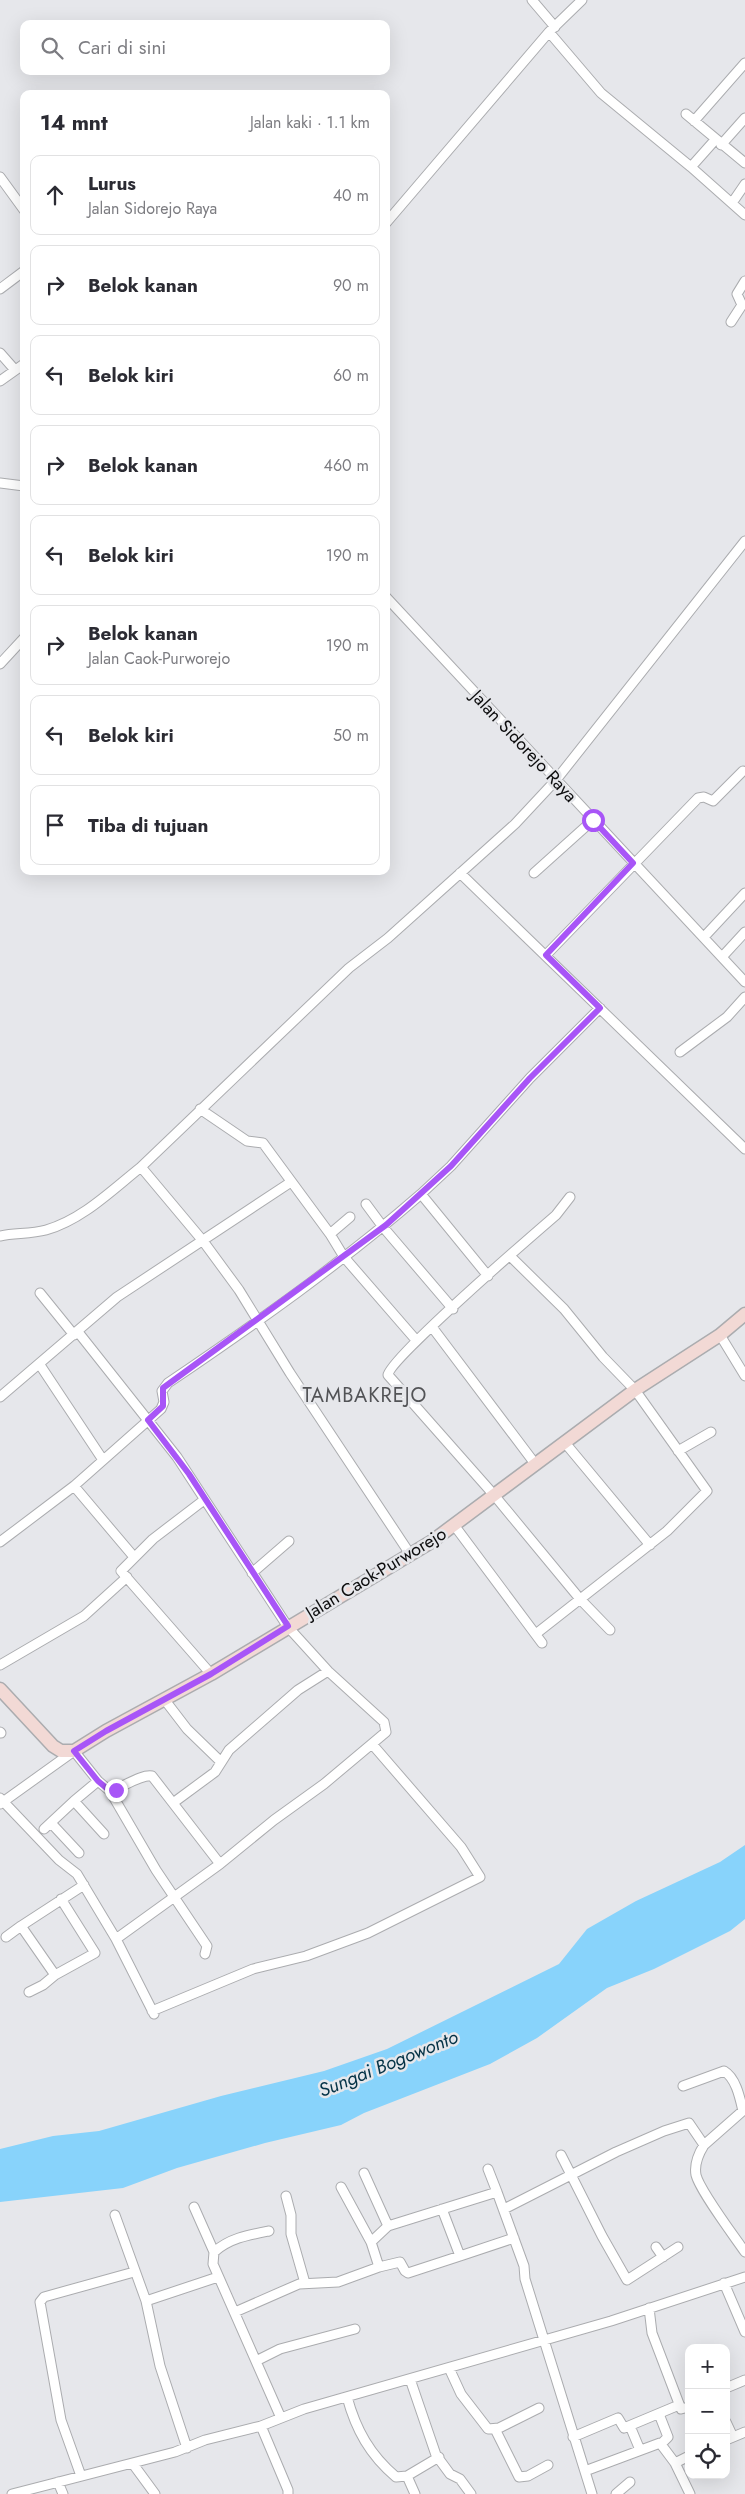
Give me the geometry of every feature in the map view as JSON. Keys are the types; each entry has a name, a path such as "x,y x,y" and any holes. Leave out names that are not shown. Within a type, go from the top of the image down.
{"street":[{"path":"532,0 601,93 691,167 745,215"},
{"path":"390,218 552,29 582,0"},
{"path":"694,121 745,63"},
{"path":"686,114 745,163"},
{"path":"691,167 745,118"},
{"path":"0,177 20,204"},
{"path":"732,203 745,184"},
{"path":"0,289 20,274"},
{"path":"731,322 742,305 742,301 737,294 745,281"},
{"path":"0,353 15,370"},
{"path":"0,381 20,367"},
{"path":"0,483 20,486"},
{"path":"0,1236 43,1231 57,1226 96,1202 141,1167 349,968 388,938 498,840 556,780 745,541"},
{"name":"Jalan Sidorejo Raya","path":"390,601 745,982"},
{"path":"0,664 20,642"},
{"path":"546,955 698,798 704,797 713,801 743,771"},
{"path":"534,873 593,820"},
{"path":"460,873 745,1149"},
{"path":"704,937 745,893"},
{"path":"722,957 745,932"},
{"path":"680,1052 727,1017 745,997"},
{"path":"0,1542 74,1486 163,1406 162,1391 168,1383 344,1257 421,1194 457,1160 530,1078 600,1008"},
{"path":"200,1109 224,1128 250,1143 263,1143 330,1234 344,1257 416,1340"},
{"path":"141,1167 203,1241 239,1290 290,1373 410,1554"},
{"path":"0,1397 40,1365 117,1297 291,1182"},
{"path":"421,1194 488,1276"},
{"path":"570,1197 556,1215 416,1340 391,1368 388,1375 494,1495 580,1599 610,1630"},
{"path":"366,1204 383,1227 453,1308"},
{"path":"330,1234 350,1217"},
{"path":"510,1256 564,1309 603,1357 635,1390 707,1490 667,1531 591,1593 580,1599 537,1633"},
{"path":"40,1293 76,1333 181,1462 204,1500 288,1626 328,1671 384,1722 386,1732 220,1864 116,1939"},
{"name":"Jalan Caok-Purworejo","path":"74,1751 211,1674 410,1554 454,1525 566,1444 635,1390 720,1334 745,1314"},
{"path":"432,1327 536,1465"},
{"path":"720,1334 745,1376"},
{"path":"40,1365 104,1460"},
{"path":"678,1450 711,1432"},
{"path":"566,1444 650,1545"},
{"path":"74,1486 134,1557"},
{"path":"204,1500 153,1539 121,1571 211,1674"},
{"path":"454,1525 537,1633 542,1643"},
{"path":"252,1573 289,1541"},
{"path":"0,1665 84,1616 126,1577"},
{"path":"173,1803 214,1772 229,1750 298,1690 328,1671"},
{"path":"0,1689 52,1746 61,1751 74,1751"},
{"path":"164,1699 187,1729 220,1761"},
{"path":"74,1751 1,1801 59,1860 77,1874 116,1939 153,2012 252,1969 306,1956 368,1933 480,1877 461,1847 372,1744"},
{"path":"74,1751 98,1781 110,1791 174,1898 206,1946 205,1954"},
{"path":"110,1791 124,1787 142,1777 152,1776 220,1864"},
{"path":"79,1853 47,1826 98,1781"},
{"path":"74,1802 104,1834"},
{"path":"6,1937 84,1885"},
{"path":"29,1992 95,1953 62,1898"},
{"path":"21,1926 55,1975"},
{"path":"683,2086 724,2071 740,2095 744,2110 704,2145 698,2157 696,2175 745,2252"},
{"path":"504,2209 616,2152 686,2123 692,2125 704,2145"},
{"path":"560,2155 627,2280 678,2246"},
{"path":"488,2169 514,2238 573,2437 592,2494"},
{"path":"364,2173 388,2226"},
{"path":"341,2187 371,2242 379,2267"},
{"path":"371,2242 388,2226 497,2192"},
{"path":"286,2196 291,2215 291,2234 305,2283"},
{"path":"194,2207 214,2252 214,2264 218,2277 281,2418"},
{"path":"442,2208 460,2256"},
{"path":"115,2215 146,2301 160,2366 187,2448"},
{"path":"214,2252 228,2241 269,2230"},
{"path":"235,2312 305,2283 338,2282 379,2267 400,2262 405,2271 408,2272 514,2238"},
{"path":"656,2248 662,2257"},
{"path":"81,2476 62,2420 40,2302 44,2297 134,2272"},
{"path":"146,2301 218,2277"},
{"path":"12,2494 134,2464 187,2448 205,2440 261,2426 347,2397 544,2340 745,2277"},
{"path":"724,2283 745,2332"},
{"path":"649,2308 652,2333 679,2404 682,2410 685,2409"},
{"path":"256,2361 280,2349 355,2329"},
{"path":"449,2368 461,2394 488,2429 495,2429 539,2408"},
{"path":"410,2379 425,2416 432,2443 439,2457 450,2474 460,2479 471,2494"},
{"path":"730,2386 745,2380"},
{"path":"347,2397 352,2415 368,2449 379,2464 396,2477 407,2476 439,2457"},
{"path":"573,2437 618,2418 624,2428 679,2404"},
{"path":"585,2471 661,2444 668,2437 659,2414"},
{"path":"261,2426 288,2494"},
{"path":"630,2426 640,2450"},
{"path":"495,2429 519,2477 528,2476 548,2465"},
{"path":"730,2439 745,2432"},
{"path":"661,2444 675,2463 690,2494"},
{"path":"675,2463 685,2458"},
{"path":"134,2464 155,2494"},
{"path":"407,2476 415,2494"},
{"path":"58,2482 64,2494"},
{"path":"616,2494 630,2482"}],"water":[{"name":"Sungai Bogowonto","path":"745,1845 745,1919 730,1931 654,1969 607,1988 537,2038 490,2064 364,2113 341,2125 265,2143 177,2168 123,2188 0,2202 0,2149 53,2136 99,2131 221,2096 324,2071 387,2049 559,1964 587,1929 636,1901 720,1862"}],"district":[{"name":"TAMBAKREJO","path":"365,1395"}],"route":[{"path":"116,1790 110,1791 98,1781 74,1751 106,1731 211,1674 288,1626 204,1500 189,1474 148,1420 163,1406 163,1388 386,1225 470,1147 530,1078 600,1008 546,955 633,863 593,820"}]}
